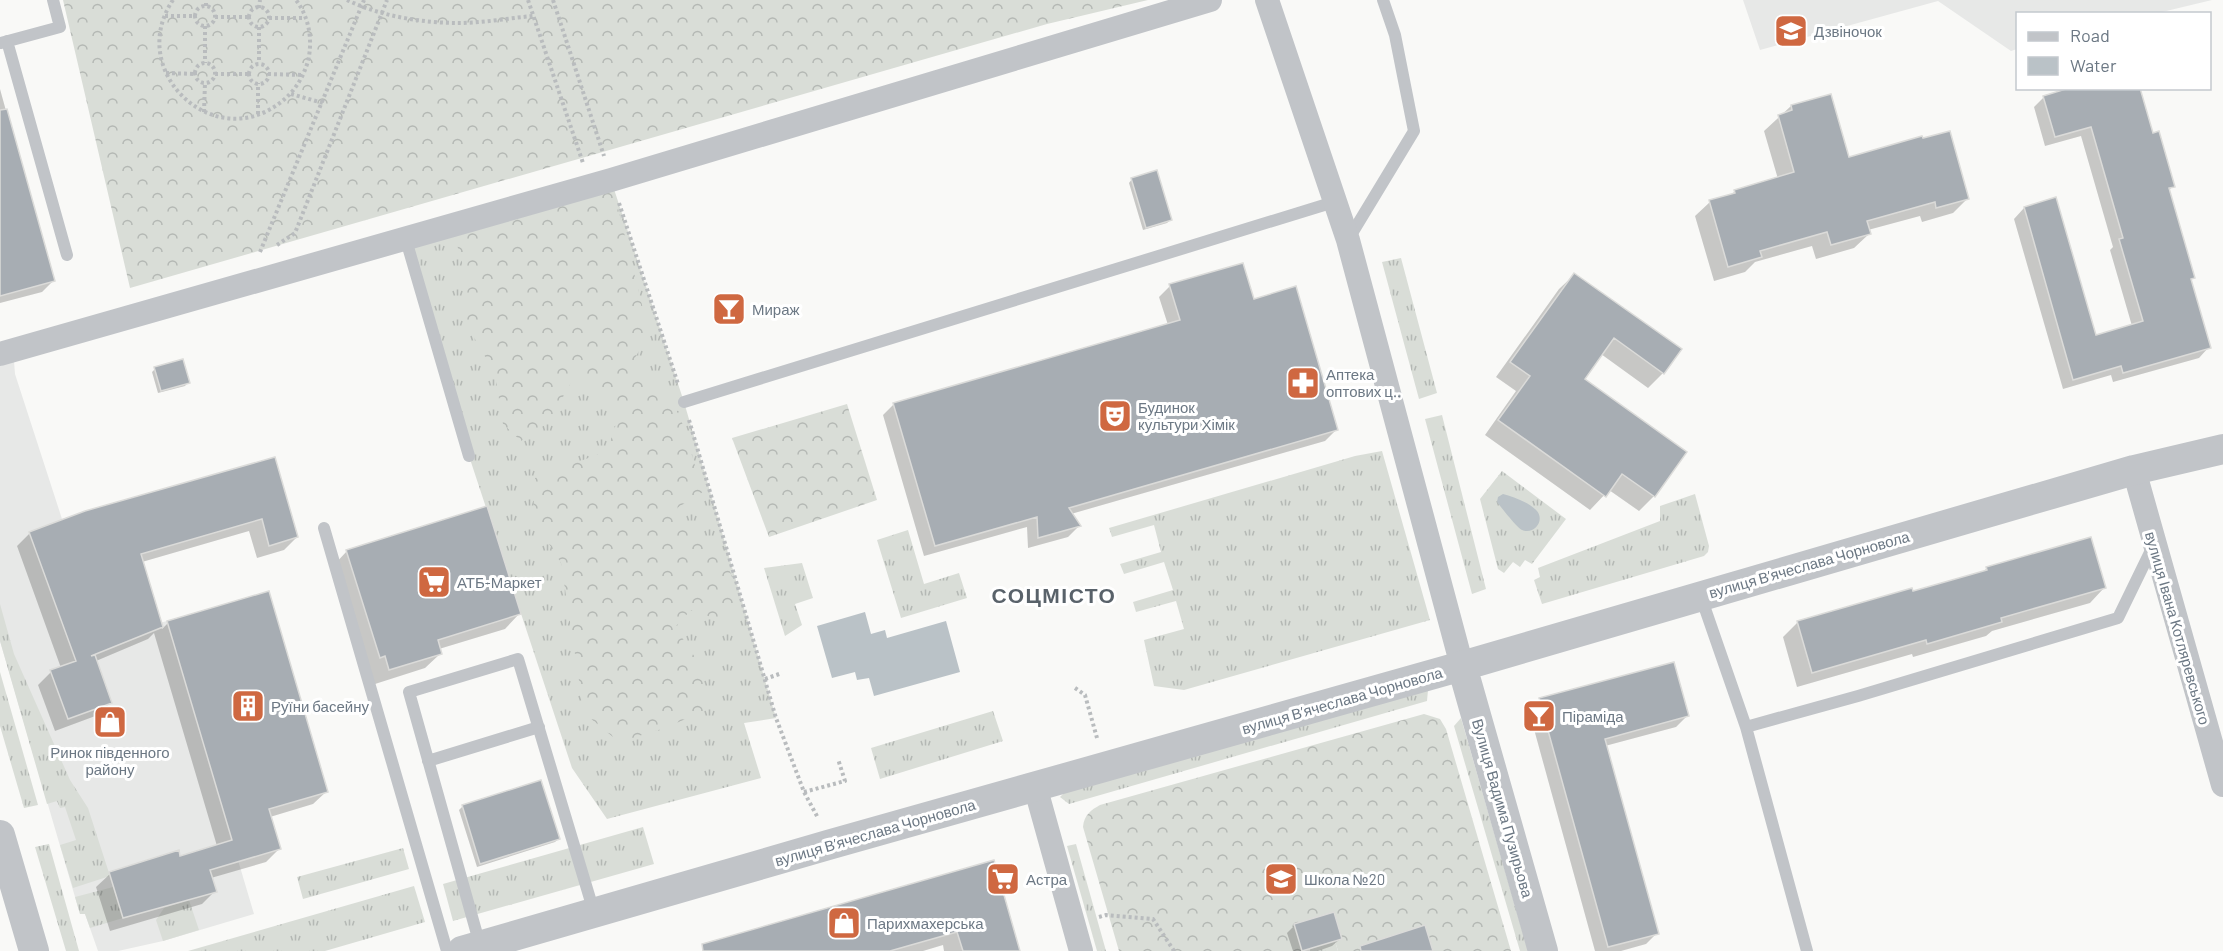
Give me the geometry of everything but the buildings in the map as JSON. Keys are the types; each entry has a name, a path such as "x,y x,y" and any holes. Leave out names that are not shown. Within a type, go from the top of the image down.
{"street":[{"path":"0,354 601,183 1210,0"},
{"path":"1267,0 1348,240 1462,666"},
{"name":"вулиця Вʼячеслава Чорновола","path":"471,948 1462,666 2134,470 2223,449"},
{"name":"вулиця Івана Котляревського","path":"2134,470 2223,785"},
{"name":"Вулиця Вадима Пузирьова","path":"1462,666 1543,951"},
{"path":"1035,786 1081,951"},
{"path":"0,835 34,951"}],"lane":[{"path":"53,0 60,27 3,42 67,255"},
{"path":"1348,240 1414,131 1395,35 1383,0"},
{"path":"684,402 1334,202"},
{"path":"406,240 469,456"},
{"path":"324,528 447,951"},
{"path":"1746,727 2118,618 2154,544"},
{"path":"1700,596 1746,727 1807,951"},
{"path":"471,948 428,761 409,692 518,659 595,913"},
{"path":"428,761 539,727"}],"path":[{"path":"173,0 161,25 160,51 165,73 180,96 204,112 225,118 249,117 272,109 291,94 304,75 310,49 308,25 296,0"},
{"path":"206,0 206,6"},
{"path":"259,8 260,0"},
{"path":"347,0 362,7 401,17 459,23 533,16"},
{"path":"267,252 257,258 364,0"},
{"path":"276,246 296,233 387,0"},
{"path":"528,0 601,183 684,402 777,718 804,792 823,829 828,845"},
{"path":"553,0 601,183"},
{"path":"195,16 200,8 206,6"},
{"path":"206,6 214,11 215,17 213,22 206,26"},
{"path":"259,8 265,10 269,18 265,26 259,27 251,23 249,17 253,9 259,8"},
{"path":"165,16 195,16"},
{"path":"195,16 197,22 206,26"},
{"path":"215,17 249,17"},
{"path":"269,18 305,18"},
{"path":"206,26 206,63"},
{"path":"259,27 259,63"},
{"path":"206,63 211,65 215,74 213,80 205,83 199,81 195,74 197,67 206,63"},
{"path":"259,63 267,68 268,74 267,80 258,83 251,80 249,74 253,65 259,63"},
{"path":"165,73 195,74"},
{"path":"215,74 249,74"},
{"path":"268,74 304,75"},
{"path":"204,112 205,83"},
{"path":"258,83 258,114"},
{"path":"291,94 323,103"},
{"path":"765,679 782,672"},
{"path":"1075,688 1085,696 1097,739"},
{"path":"804,792 845,781 838,759"},
{"path":"1072,923 1106,915 1153,919 1174,951"}],"shaded area":[{"name":"Дзвіночок","path":"1743,0 2212,0 2162,12 2016,12 2016,49 2011,51 1938,1 1760,50"},
{"name":"Ринок південного району","path":"14,361 15,374 62,519 98,507 134,630 167,621 254,914 163,941 118,951 98,951 85,914 80,914 0,641 0,365"}],"green space":[{"path":"63,0 1148,0 1047,24 130,288"},
{"path":"611,180 684,402 776,718 744,723 761,778 607,819 572,768 469,456 406,240"},
{"path":"611,180 649,333 630,367 657,384 680,416 703,492 677,508 689,532 720,542 738,595 728,623 691,610 675,627 704,671 704,711 665,728 619,742 584,713 561,563 533,518 535,478 607,451 620,412 594,386 573,379 549,422 521,441 503,424 495,374 464,320 467,280 452,227"},
{"path":"1401,258 1437,393 1419,399 1382,262"},
{"path":"847,404 877,500 769,537 732,438"},
{"path":"1442,415 1486,589 1472,594 1425,419"},
{"path":"1382,451 1430,620 1184,690 1154,686 1144,640 1184,629 1176,601 1136,612 1133,602 1173,590 1164,562 1124,574 1120,564 1161,552 1154,525 1112,537 1109,528 1355,456"},
{"path":"1502,471 1566,519 1532,564 1525,560 1520,567 1513,562 1504,573 1498,569 1480,499"},
{"path":"1695,494 1709,546 1704,556 1542,604 1534,580 1540,577 1538,568 1660,521 1660,506"},
{"path":"908,530 924,584 959,573 967,598 901,618 877,540"},
{"path":"802,563 813,598 795,604 802,625 785,636 764,568"},
{"path":"0,604 14,654 70,780 88,808 110,876 73,888 60,845 76,840 65,807 60,808 57,801 47,804 0,641"},
{"path":"0,672 38,805 24,808 0,726"},
{"path":"1428,690 1427,701 1069,804 1060,797 1064,793"},
{"path":"993,711 1003,741 880,779 871,748"},
{"name":"Школа №20","path":"1424,714 1440,719 1446,729 1511,951 1338,951 1335,941 1342,939 1333,912 1294,924 1302,951 1119,951 1083,827 1086,816 1091,811 1100,805"},
{"path":"1461,718 1528,951 1520,951 1454,726"},
{"path":"643,827 654,864 453,921 443,884"},
{"path":"49,844 79,951 66,951 35,847"},
{"path":"1076,844 1106,951 1097,951 1067,846"},
{"path":"403,848 409,869 303,899 297,877"},
{"path":"414,886 425,922 325,951 188,951"},
{"path":"113,887 123,918 90,928 85,914 80,914 75,897"},
{"path":"189,900 199,930 163,941 156,920 164,908"},
{"path":"1335,941 1338,951 1310,951 1310,949"}],"water":[{"path":"1503,494 1521,500 1537,511 1540,519 1534,529 1522,530 1509,517 1497,502 1498,497"},
{"path":"865,612 871,634 885,630 887,638 946,621 960,672 874,696 869,678 857,680 855,672 832,678 817,626"}],"place":[{"name":"Дзвіночок","path":"1791,31"},
{"name":"Мираж","path":"729,309"},
{"name":"Аптека оптових ц‥","path":"1303,383"},
{"name":"Будинок культури Хімік","path":"1115,416"},
{"name":"АТБ-Маркет","path":"434,582"},
{"name":"Руїни басейну","path":"248,706"},
{"name":"Піраміда","path":"1539,716"},
{"name":"Ринок південного району","path":"110,722"},
{"name":"Астра","path":"1003,879"},
{"name":"Школа №20","path":"1281,879"},
{"name":"Парихмахерська","path":"844,923"}],"district":[{"name":"СОЦМІСТО","path":"1054,594"}]}
